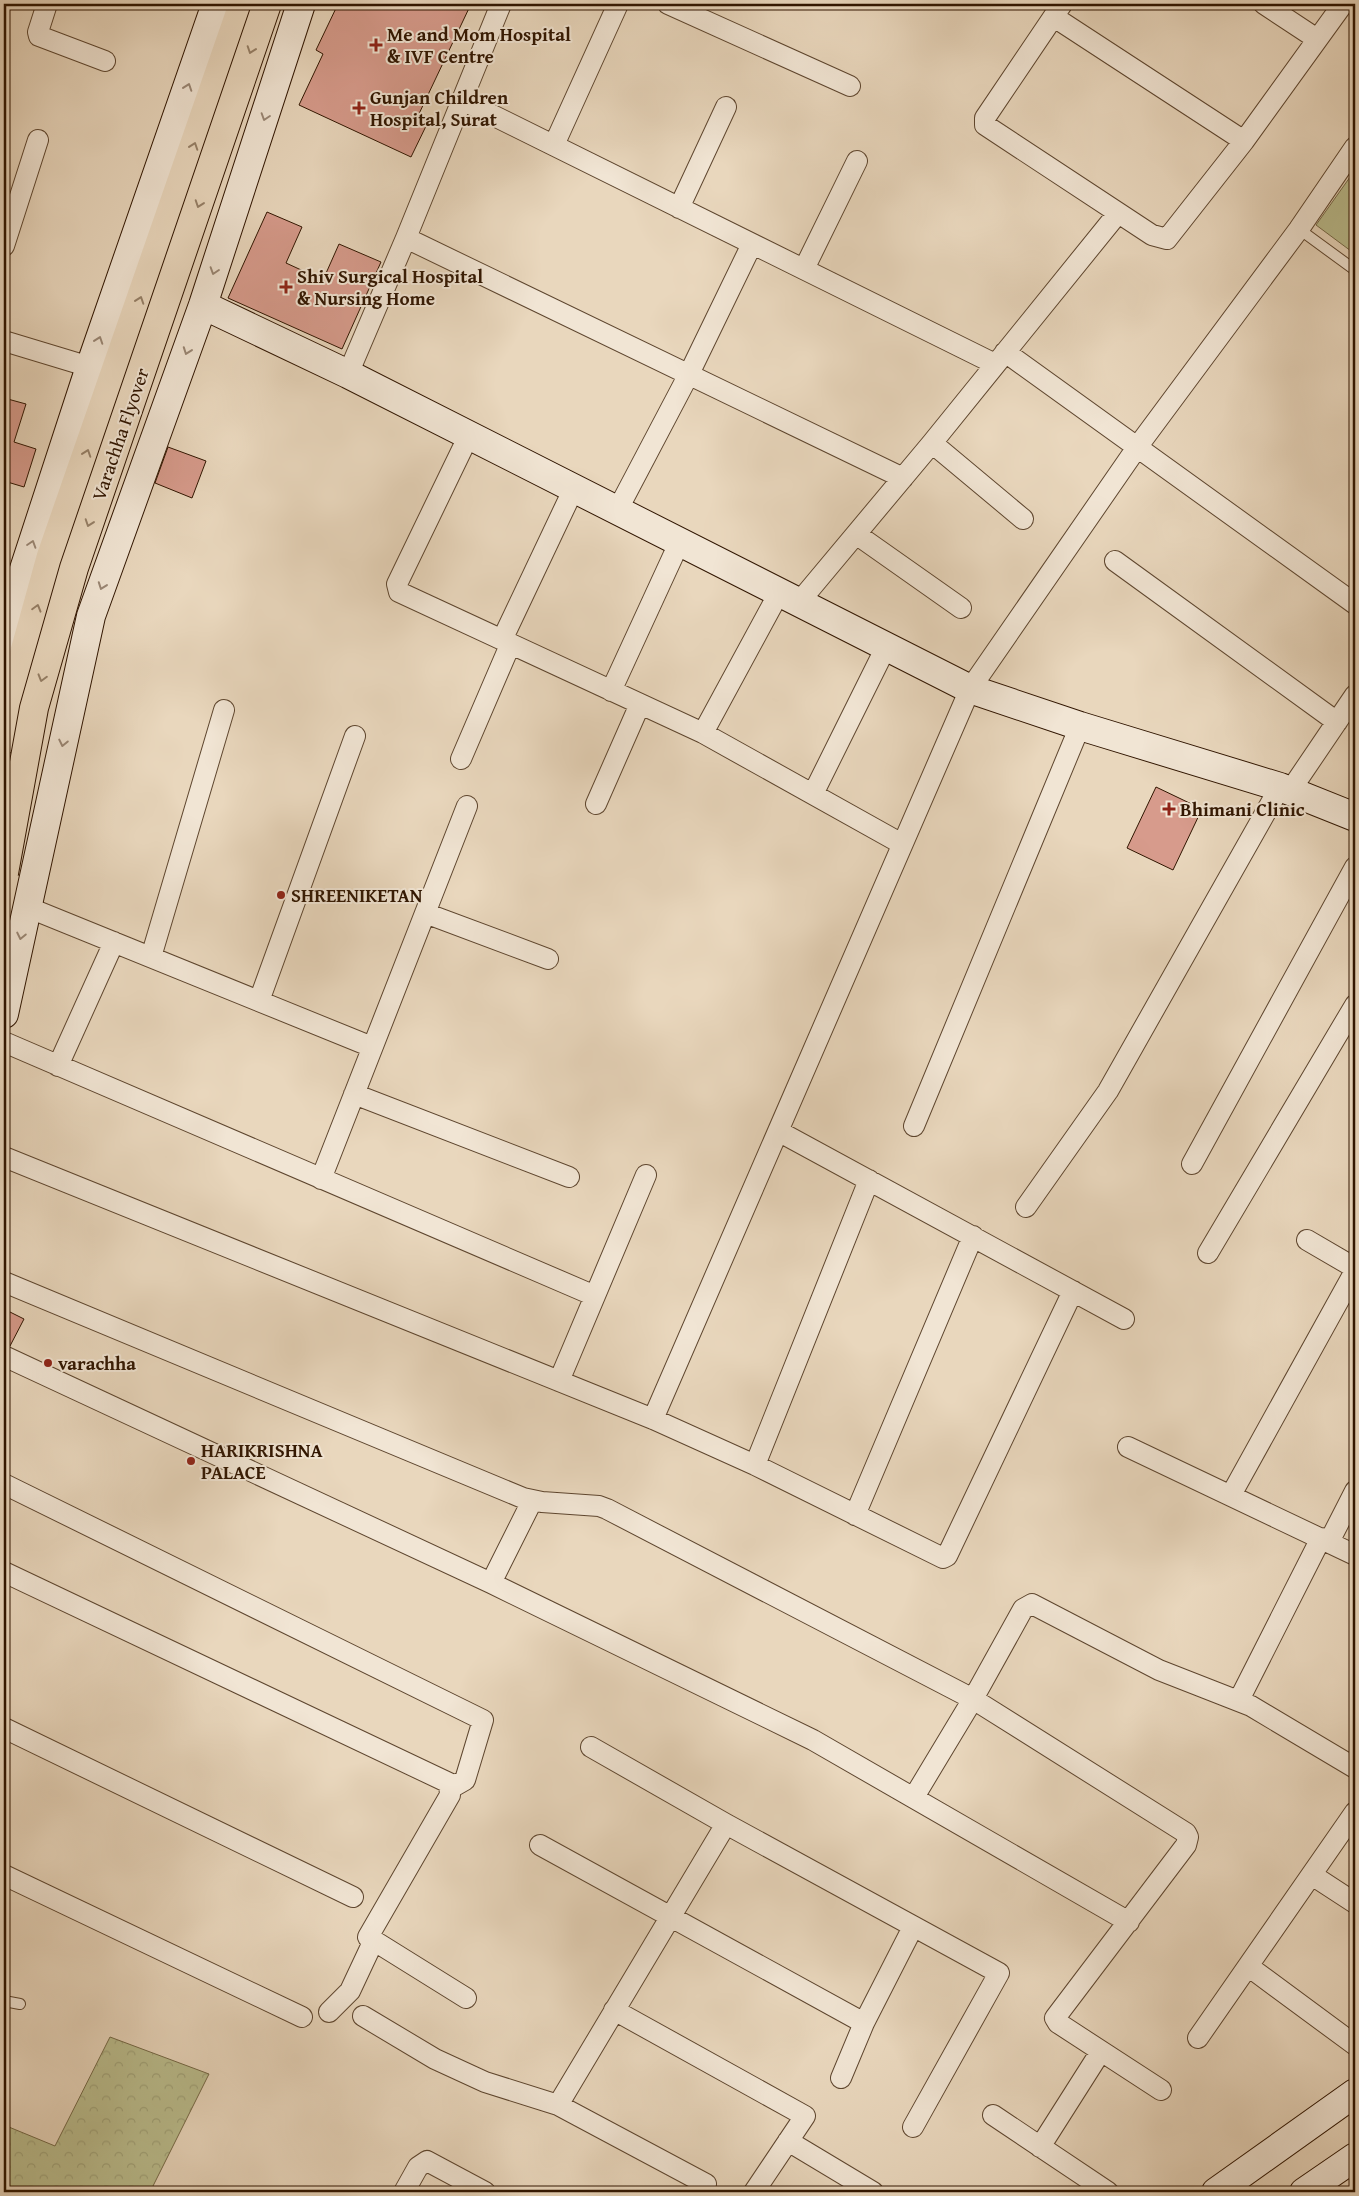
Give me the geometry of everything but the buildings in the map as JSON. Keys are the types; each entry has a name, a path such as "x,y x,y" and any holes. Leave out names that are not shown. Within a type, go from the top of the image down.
{"main road":[{"name":"Varachha Flyover","path":"4,740 11,700 52,556 243,4"},
{"name":"Varachha Flyover","path":"4,873 34,708 74,568 267,4"}],"street":[{"path":"47,4 38,32 39,36 105,61"},
{"path":"4,1014 91,616 204,305 302,4"},
{"path":"348,374 406,238 501,4"},
{"path":"554,145 618,4"},
{"path":"668,4 850,86"},
{"path":"1264,4 1317,39"},
{"path":"1244,141 1058,10 985,118 985,125 1152,235 1167,239 1244,141 1343,4"},
{"path":"4,641 10,612 211,5"},
{"path":"462,100 804,269 1000,358 1138,446 1355,604"},
{"path":"679,208 726,106"},
{"path":"4,246 12,187 38,140"},
{"path":"653,1419 970,688 1138,446 1299,229 1355,147"},
{"path":"804,269 857,161"},
{"path":"703,733 790,596 856,534 1118,213"},
{"path":"406,238 903,478"},
{"path":"618,509 689,374 752,244"},
{"path":"204,305 348,374 970,688 1080,726 1285,789 1355,817"},
{"path":"4,341 90,367"},
{"path":"469,435 396,584 402,595 703,733 902,844"},
{"path":"932,443 1023,519"},
{"path":"461,759 506,643 574,488"},
{"path":"856,534 961,608"},
{"path":"611,691 680,541"},
{"path":"1115,562 1337,722"},
{"path":"813,794 886,647"},
{"path":"1026,1207 1108,1091 1285,789 1337,722 1355,694"},
{"path":"596,804 640,704"},
{"path":"151,957 224,710"},
{"path":"914,1126 1080,726"},
{"path":"259,1001 355,736"},
{"path":"320,1178 467,806"},
{"path":"4,813 45,826"},
{"path":"1192,1164 1355,867"},
{"path":"27,907 372,1047"},
{"path":"425,913 548,958"},
{"path":"58,1066 114,942"},
{"path":"1208,1253 1355,1006"},
{"path":"4,1042 595,1296"},
{"path":"354,1094 569,1177"},
{"path":"778,1131 974,1236 1124,1320"},
{"path":"4,1157 653,1419 755,1465 940,1558 945,1558 1073,1291"},
{"path":"559,1381 646,1175"},
{"path":"755,1465 869,1180"},
{"path":"855,1515 974,1236"},
{"path":"1230,1495 1355,1269 1307,1240"},
{"path":"4,1282 532,1501 590,1505 607,1510 973,1699 1188,1837 1186,1845 1055,2018 1058,2023 1161,2090"},
{"path":"4,1356 491,1583 814,1740 1129,1922"},
{"path":"1128,1447 1355,1555"},
{"path":"4,1484 484,1720 465,1780 451,1788"},
{"path":"1238,1700 1325,1540 1355,1491"},
{"path":"491,1583 532,1501"},
{"path":"4,1572 442,1778 448,1783 451,1788 450,1795 368,1937 373,1942 466,1998"},
{"path":"914,1797 973,1699 1023,1609 1032,1604 1160,1670 1238,1700 1355,1768"},
{"path":"4,1728 353,1897"},
{"path":"591,1747 726,1824 999,1973 913,2127"},
{"path":"1198,2038 1355,1812"},
{"path":"558,2105 668,1917 726,1824"},
{"path":"540,1845 864,2023"},
{"path":"4,1875 302,2017"},
{"path":"1312,1875 1355,1903"},
{"path":"841,2078 864,2023 914,1926"},
{"path":"330,2012 350,1991 373,1942"},
{"path":"1248,1966 1355,2045"},
{"path":"614,2010 804,2116 754,2192"},
{"path":"363,2016 435,2059 485,2082 558,2105 706,2184"},
{"path":"1040,2147 1101,2051"},
{"path":"1216,2192 1355,2093"},
{"path":"993,2115 1108,2192"},
{"path":"788,2141 873,2192"},
{"path":"1304,2192 1355,2157"},
{"path":"404,2192 418,2167 427,2161 485,2192"}],"lane":[{"path":"1299,229 1355,270"},
{"path":"4,2001 20,2004"}],"green space":[{"path":"1355,170 1355,254 1316,225"},
{"path":"110,2037 209,2074 150,2192 4,2192 4,2125 55,2146"}],"place":[{"name":"Me and Mom Hospital & IVF Centre","path":"376,45"},
{"name":"Gunjan Children Hospital, Surat","path":"359,108"},
{"name":"Shiv Surgical Hospital & Nursing Home","path":"286,287"},
{"name":"Bhimani Clinic","path":"1169,809"},
{"name":"SHREENIKETAN","path":"281,895"},
{"name":"varachha","path":"48,1363"},
{"name":"HARIKRISHNA PALACE","path":"191,1461"}]}
